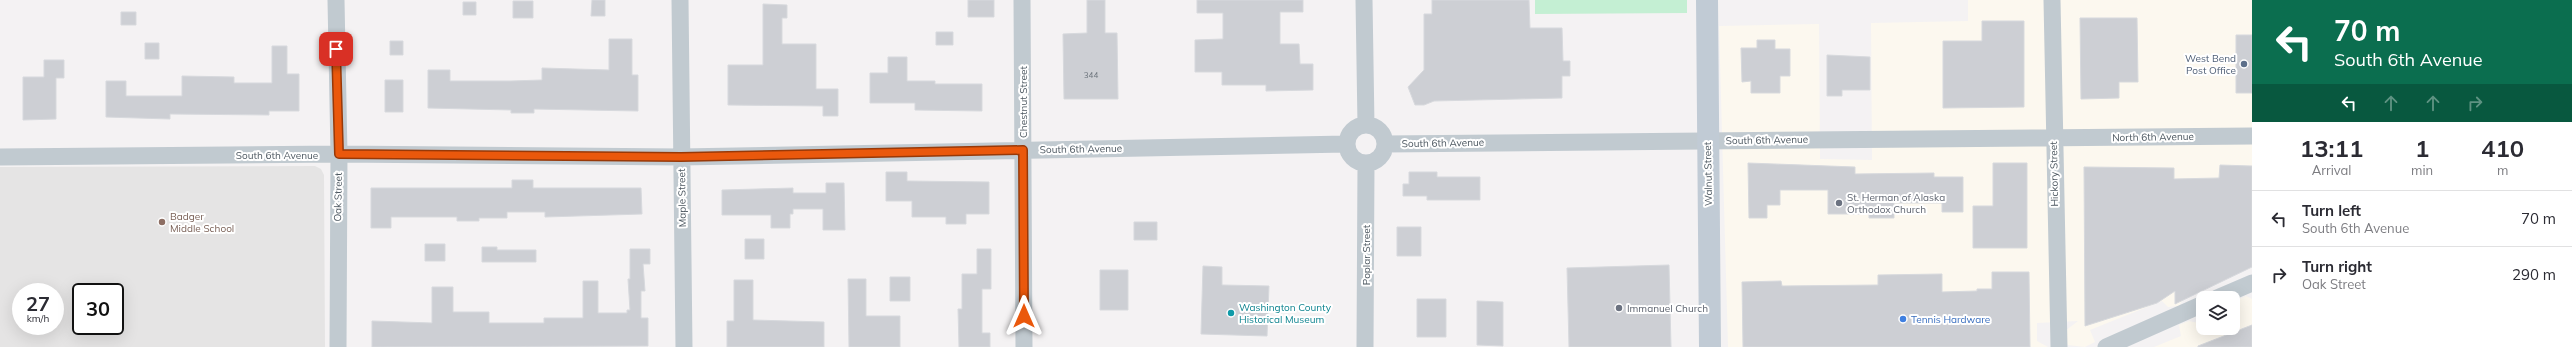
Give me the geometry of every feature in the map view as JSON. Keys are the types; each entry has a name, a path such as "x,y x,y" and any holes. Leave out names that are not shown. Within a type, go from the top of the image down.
{"main road":[{"name":"Walnut Street","path":"1707,0 1710,347"}],"street":[{"name":"Oak Street","path":"336,0 339,154 338,347"},
{"name":"Maple Street","path":"680,0 684,347"},
{"name":"Chestnut Street","path":"1022,0 1024,347"},
{"path":"1364,0 1366,125"},
{"name":"Hickory Street","path":"2052,0 2059,347"},
{"path":"1366,125 1379,130 1385,144 1379,158 1366,164 1352,158 1346,144 1352,130 1366,125"},
{"name":"North 6th Avenue","path":"2054,138 2252,136"},
{"name":"South 6th Avenue","path":"1385,144 2054,138"},
{"name":"South 6th Avenue","path":"0,157 339,154 681,157 1346,144"},
{"name":"Poplar Street","path":"1366,164 1366,347"},
{"path":"2233,291 2252,283"},
{"path":"2106,347 2196,307"}],"shaded area":[{"path":"1968,0 2252,0 2252,259 2189,289 2179,306 2168,307 2162,301 2090,330 2095,342 2085,347 2068,345 2064,339 2065,331 2078,321 2037,323 2037,341 2048,347 1728,347 1719,26 1819,24 1820,159 1872,160 1871,23 1968,21"},
{"name":"Badger Middle School","path":"315,166 321,169 324,175 325,347 0,347 0,167"},
{"path":"2246,296 2252,299 2252,347 2154,347 2181,336 2179,325 2189,321 2196,322 2196,335 2240,335 2240,299"}],"green space":[{"path":"1535,0 1687,0 1687,13 1535,14"}],"building":[{"path":"592,0 605,0 605,16 591,16"},
{"path":"968,0 994,0 994,17 968,17"},
{"path":"1087,0 1105,0 1105,33 1117,33 1118,99 1064,99 1063,34 1087,33"},
{"path":"1197,0 1303,0 1303,12 1280,12 1280,44 1299,44 1300,64 1313,64 1313,90 1266,91 1266,85 1222,85 1222,72 1195,72 1195,40 1223,39 1223,13 1197,13"},
{"path":"1432,0 1529,0 1530,28 1562,28 1563,61 1570,61 1570,76 1562,76 1562,98 1434,101 1424,105 1415,105 1408,87 1424,70 1424,14 1432,14"},
{"path":"513,1 533,1 533,18 513,18"},
{"path":"463,2 476,2 476,15 463,15"},
{"path":"763,4 787,5 787,18 782,18 782,44 816,44 816,89 838,89 838,116 823,116 823,106 728,105 728,65 763,65"},
{"path":"121,12 136,12 136,25 121,25"},
{"path":"2080,18 2137,18 2138,82 2119,82 2119,98 2081,99"},
{"path":"1982,21 2024,21 2024,107 1943,108 1943,41 1982,41"},
{"path":"936,32 953,32 953,45 936,45"},
{"name":"West Bend Post Office","path":"2236,35 2252,35 2252,93 2236,93"},
{"path":"609,39 632,39 632,75 638,75 638,111 534,109 534,113 511,113 511,110 428,108 428,70 450,70 450,81 511,81 542,80 542,68 609,70"},
{"path":"1757,40 1775,40 1775,49 1790,49 1790,76 1780,76 1780,93 1751,93 1751,81 1742,82 1741,48 1757,48"},
{"path":"390,41 403,41 403,55 390,55"},
{"path":"145,43 159,43 159,59 145,59"},
{"path":"272,46 287,46 287,74 299,74 299,111 269,111 269,115 170,114 170,119 106,117 106,81 126,81 126,96 182,96 182,76 234,77 234,83 272,83"},
{"path":"1827,55 1870,57 1870,90 1842,90 1842,96 1827,96"},
{"path":"888,57 907,57 907,81 935,81 935,84 982,84 982,111 915,110 915,103 870,103 870,73 888,73"},
{"path":"44,60 64,60 64,78 56,78 56,119 23,120 23,77 44,77"},
{"path":"385,80 403,80 403,112 385,112"},
{"path":"1748,163 1855,167 1855,174 1934,173 1934,177 1963,177 1963,212 1942,212 1942,203 1894,203 1894,218 1869,218 1869,214 1828,214 1828,190 1780,190 1780,205 1767,205 1767,218 1749,218"},
{"path":"1993,163 2027,163 2027,248 1973,248 1973,206 1993,206"},
{"path":"2220,165 2252,166 2252,267 2202,291 2196,291 2196,294 2175,304 2175,291 2157,303 2085,326 2084,167 2174,168 2174,179 2219,178"},
{"path":"886,172 907,172 907,181 989,182 989,214 966,214 966,224 946,224 946,217 912,217 912,201 886,201"},
{"path":"1409,172 1437,172 1437,177 1480,177 1480,200 1427,200 1427,196 1403,196 1403,184 1409,184"},
{"path":"512,180 533,180 533,188 641,188 642,214 545,217 545,212 507,212 507,218 479,218 479,221 457,221 457,217 391,217 391,228 371,228 371,188 512,188"},
{"path":"826,183 844,183 845,230 823,230 823,209 793,209 793,214 790,214 790,228 771,228 771,215 722,215 722,190 793,188 793,193 826,193"},
{"path":"1134,222 1157,222 1157,240 1134,240"},
{"path":"1397,227 1421,227 1421,256 1397,256"},
{"path":"745,239 764,239 764,259 745,259"},
{"path":"425,244 445,244 445,261 425,261"},
{"path":"482,247 497,247 497,250 536,250 536,262 482,262"},
{"path":"630,249 650,249 650,264 643,264 645,291 641,291 641,318 648,318 648,346 372,347 372,321 432,323 432,287 453,287 453,312 489,312 489,323 544,323 544,318 583,318 583,281 598,281 598,313 627,313 627,310 630,310 628,279 630,279"},
{"path":"977,249 991,249 991,289 982,289 982,333 990,333 990,347 959,347 958,309 962,309 962,274 977,274"},
{"name":"Immanuel Church","path":"1669,265 1671,347 1569,347 1567,268"},
{"path":"1203,266 1222,267 1222,285 1269,286 1267,336 1201,334"},
{"path":"1100,270 1128,270 1128,310 1100,310"},
{"path":"1992,272 2029,272 2030,347 1743,347 1742,282 1781,281 1782,286 1878,285 1878,275 1942,274 1942,292 1977,291 1977,289 1992,289"},
{"path":"890,277 910,277 910,301 890,301"},
{"path":"848,279 866,279 866,316 900,316 900,347 849,347"},
{"path":"734,280 753,280 753,320 824,322 824,347 727,347 727,321 734,321"},
{"path":"1417,299 1446,299 1446,337 1417,337"},
{"path":"1477,301 1503,302 1503,346 1477,345"},
{"path":"2252,325 2252,347 2198,347 2226,335 2240,335 2240,330"}],"place":[{"name":"West Bend Post Office","path":"2244,64"},
{"name":"St. Herman of Alaska Orthodox Church","path":"1839,203"},
{"name":"Badger Middle School","path":"162,222"},
{"name":"Immanuel Church","path":"1619,308"},
{"name":"Washington County Historical Museum","path":"1231,313"},
{"name":"Tennis Hardware","path":"1903,319"}],"route":[{"path":"336,49 339,154 681,157 1023,150 1024,316"}]}
